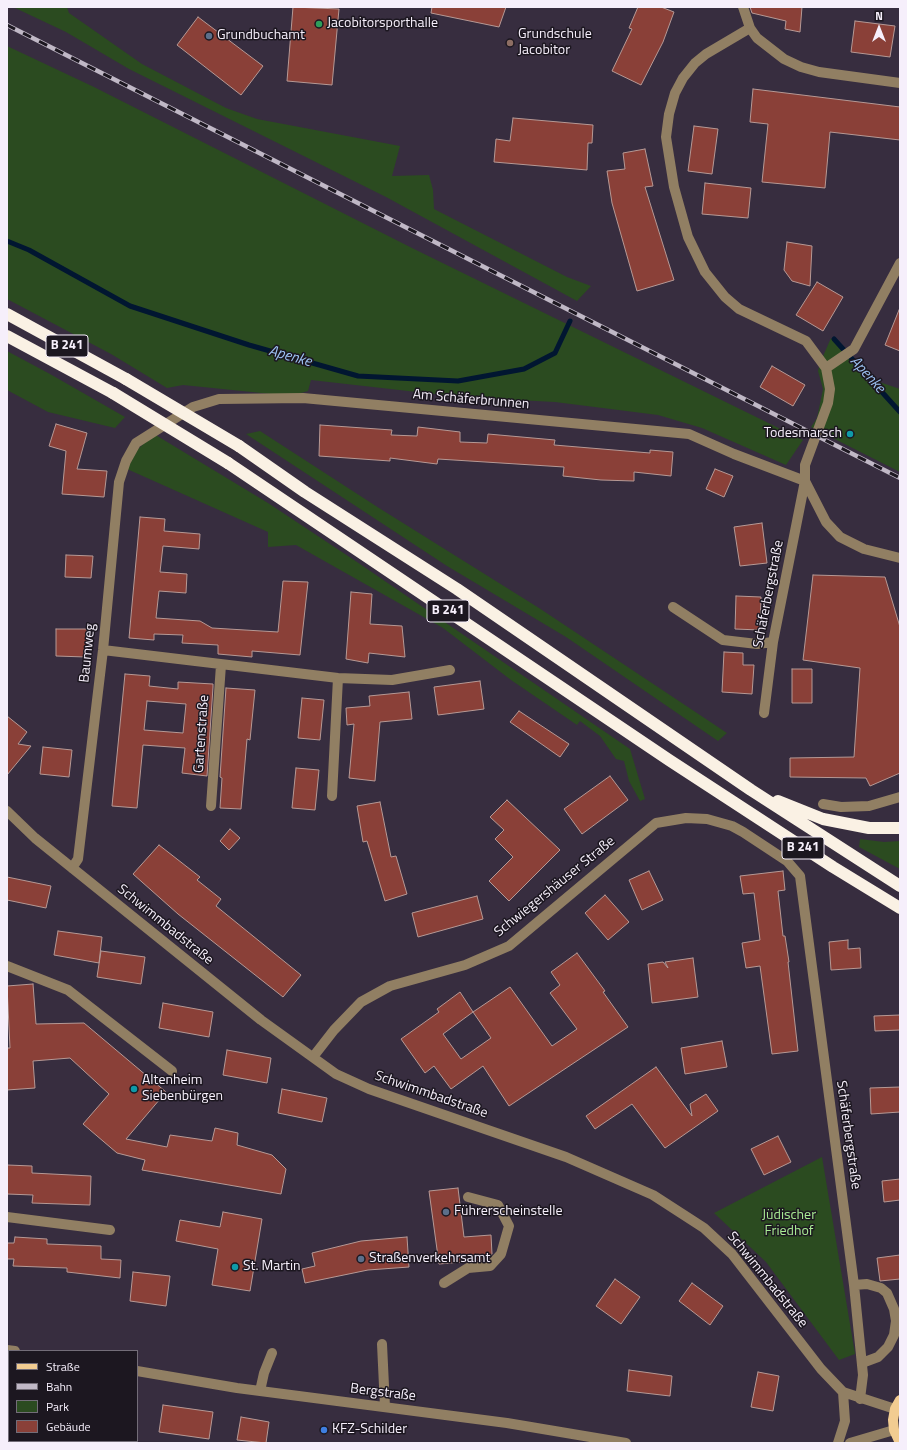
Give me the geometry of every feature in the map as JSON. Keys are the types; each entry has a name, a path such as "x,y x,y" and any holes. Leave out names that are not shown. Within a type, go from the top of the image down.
{"highway":[{"name":"B 241","path":"7,314 126,379 238,446 305,492 457,589 751,790 823,819 869,828 900,828"},
{"name":"B 241","path":"7,336 113,393 228,463 669,760 900,908"},
{"path":"751,790 900,886"}],"main road":[{"path":"900,1400 895,1409 894,1430 900,1443"}],"street":[{"path":"743,7 750,28 768,48 784,59 800,67 819,72 900,83"},
{"path":"750,28 719,46 695,63 683,78 675,93 669,114 666,137 674,187 688,237 696,257 714,285 739,309 806,341 826,368 840,360 854,348 900,263"},
{"name":"Schäferbergstraße","path":"764,712 773,642 805,481 805,465 823,420 828,403 830,388 826,368"},
{"name":"Am Schäferbrunnen","path":"136,443 193,407 219,399 303,398 689,434 734,454 805,481"},
{"name":"Baumweg","path":"72,868 78,859 103,650 118,482 126,461 136,443"},
{"path":"805,481 826,522 840,538 864,549 900,558"},
{"path":"673,607 723,640 757,644 773,642"},
{"path":"103,650 338,678 392,680 450,670"},
{"name":"Gartenstraße","path":"211,806 221,665"},
{"path":"332,796 338,678"},
{"path":"823,804 841,807 869,806 900,797"},
{"name":"Schwimmbadstraße","path":"7,811 35,838 261,1020 336,1074 369,1089 566,1157 653,1195 704,1228 732,1254 822,1369 843,1392 860,1399 895,1409"},
{"name":"Schwiegershäuser Straße","path":"312,1057 334,1030 361,1002 390,986 465,965 508,946 656,823 686,818 697,818 732,826 787,861 800,876"},
{"name":"Schäferbergstraße","path":"800,876 854,1285 863,1375 860,1399"},
{"path":"7,966 68,990 172,1071"},
{"path":"444,1283 468,1268 490,1266 501,1254 509,1226 498,1205 468,1198"},
{"path":"7,1217 110,1230"},
{"path":"854,1285 867,1284 881,1288 887,1293 894,1309 896,1321 894,1335 888,1347 878,1357 862,1363"},
{"path":"382,1344 385,1407"},
{"path":"260,1391 264,1373 272,1353"},
{"name":"Bergstraße","path":"138,1371 260,1391 507,1423 626,1443"},
{"path":"838,1443 845,1421 843,1392"},
{"path":"850,1443 894,1430"}],"green space":[{"path":"13,7 67,7 69,13 142,64 226,108 257,119 400,146 392,176 429,175 433,190 434,209 567,277 591,286 577,301 386,197 129,69 66,32"},
{"path":"7,46 94,87 412,248 803,440 786,465 702,428 658,415 555,402 461,397 311,380 308,391 291,396 183,385 167,388 111,354 7,299"},
{"path":"831,338 865,377 900,389 900,472 811,427 817,418 823,389 818,371"},
{"path":"7,351 125,417 115,428 48,412 7,390"},
{"path":"260,431 379,508 539,608 727,733 718,741 566,637 447,566 246,434"},
{"path":"154,434 268,503 357,562 630,749 645,799 640,801 629,781 624,761 616,759 600,736 580,721 577,725 511,680 443,628 296,545 268,547 268,532 127,469 138,449"},
{"path":"860,839 884,842 900,841 900,869 859,847"},
{"name":"Jüdischer Friedhof","path":"822,1157 855,1354 839,1360 766,1262 714,1213"}],"building":[{"path":"293,7 339,9 332,85 287,81"},
{"path":"432,7 506,7 499,27 431,13"},
{"path":"638,7 661,7 674,12 663,42 641,85 612,71 632,29 629,28"},
{"path":"750,7 802,7 800,32 785,29 786,21 752,13"},
{"path":"198,17 263,66 241,95 177,45"},
{"path":"855,21 895,26 890,57 851,52"},
{"path":"753,89 900,107 900,140 830,132 825,188 762,182 768,124 750,122"},
{"path":"513,118 593,125 592,143 588,143 587,170 494,162 496,139 510,141"},
{"path":"694,126 718,129 712,174 688,171"},
{"path":"645,149 653,186 645,187 674,280 637,291 612,203 607,171 625,169 623,153"},
{"path":"705,183 751,188 748,218 702,214"},
{"path":"787,242 812,246 810,286 792,281 784,270"},
{"path":"817,282 843,297 823,331 796,315"},
{"path":"900,310 900,351 885,345"},
{"path":"772,366 805,385 793,406 760,387"},
{"path":"56,424 87,433 77,469 107,471 104,497 62,494 66,451 49,446"},
{"path":"320,425 392,430 391,435 417,436 418,427 460,432 460,442 487,443 488,434 555,440 554,445 650,453 650,450 673,452 671,476 634,472 634,481 601,480 563,476 564,467 438,459 437,464 390,458 390,461 319,456"},
{"path":"715,469 733,476 724,497 706,489"},
{"path":"140,517 165,519 164,531 200,534 199,549 163,546 160,572 187,574 186,593 159,591 156,618 200,621 212,628 278,632 283,581 308,582 300,655 252,651 252,657 218,654 218,645 182,643 183,635 154,634 154,640 129,638"},
{"path":"762,523 767,563 740,566 734,527"},
{"path":"66,555 93,556 91,578 65,577"},
{"path":"813,575 885,577 900,627 900,773 870,786 866,778 790,777 790,758 854,757 860,668 803,660"},
{"path":"351,592 372,594 370,624 402,626 405,657 369,653 368,663 346,659"},
{"path":"736,596 761,597 760,630 735,629"},
{"path":"56,629 87,629 86,657 56,656"},
{"path":"724,652 743,653 743,665 754,665 752,694 722,692"},
{"path":"792,669 812,669 812,703 792,703"},
{"path":"125,674 150,676 149,686 178,689 178,682 213,684 207,776 182,773 185,748 143,745 137,808 112,806","holes":["147,701 186,704 183,733 144,730"]},
{"path":"480,681 484,709 438,715 434,687"},
{"path":"226,688 255,690 250,740 247,739 241,809 220,808 222,778 220,777"},
{"path":"409,692 412,719 380,722 375,781 349,778 354,724 347,725 346,708 370,706 369,696"},
{"path":"302,698 324,700 320,740 298,738"},
{"path":"519,711 569,744 560,757 510,722"},
{"path":"7,716 27,732 18,744 31,746 7,775"},
{"path":"43,747 72,750 69,777 40,774"},
{"path":"296,768 319,770 315,810 292,808"},
{"path":"610,776 628,800 582,834 564,809"},
{"path":"507,800 560,850 509,901 489,881 513,857 495,839 504,830 490,817"},
{"path":"380,802 391,857 396,856 407,894 385,901 367,841 363,842 357,806"},
{"path":"230,829 240,838 229,850 220,841"},
{"path":"159,845 200,877 197,880 221,899 216,906 301,975 283,997 178,914 133,874"},
{"path":"649,871 663,900 642,910 629,880"},
{"path":"783,871 785,890 778,891 783,936 785,936 789,962 798,1051 772,1054 760,966 746,968 742,943 760,940 754,893 743,894 740,876"},
{"path":"7,877 51,886 46,908 7,900"},
{"path":"605,895 629,922 608,940 585,913"},
{"path":"477,896 483,919 418,937 412,913"},
{"path":"58,931 102,937 99,963 54,955"},
{"path":"848,940 848,949 860,948 861,968 831,970 829,942"},
{"path":"101,951 145,957 141,984 97,977"},
{"path":"577,953 605,991 603,992 628,1027 509,1106 483,1066 451,1089 434,1066 425,1073 401,1039 439,1012 437,1009 460,992 473,1012 510,987 552,1046 577,1029 550,993 560,985 551,972","holes":["473,1012 491,1038 461,1059 443,1034"]},
{"path":"693,958 698,997 652,1003 648,964 663,962 668,968 665,962"},
{"name":"Altenheim Siebenbürgen","path":"33,984 36,1024 84,1023 166,1092 126,1139 167,1147 170,1135 212,1141 215,1128 238,1133 237,1145 272,1155 286,1169 281,1194 142,1170 145,1160 117,1153 83,1124 109,1094 70,1058 33,1061 35,1088 7,1090 7,1048 10,1048 7,986"},
{"path":"163,1003 213,1012 209,1037 159,1028"},
{"path":"900,1015 900,1030 875,1031 874,1016"},
{"path":"722,1041 727,1067 685,1074 681,1048"},
{"path":"227,1050 271,1058 267,1083 223,1075"},
{"path":"656,1067 692,1116 690,1104 706,1094 718,1111 665,1148 632,1104 595,1129 586,1116"},
{"path":"900,1087 900,1112 871,1114 870,1088"},
{"path":"282,1089 327,1098 322,1122 278,1113"},
{"path":"778,1136 791,1162 764,1175 751,1149"},
{"path":"7,1165 32,1166 32,1173 91,1176 90,1205 32,1203 33,1195 7,1194"},
{"path":"900,1179 900,1200 884,1202 882,1181"},
{"name":"Führerscheinstelle","path":"458,1188 464,1237 491,1235 492,1254 487,1260 439,1264 429,1191"},
{"name":"St. Martin","path":"223,1212 262,1219 250,1291 212,1285 218,1249 176,1241 180,1220 220,1227"},
{"path":"15,1237 47,1239 47,1244 101,1246 101,1259 121,1260 120,1278 67,1272 67,1268 13,1266 14,1259 7,1259 7,1243 14,1243"},
{"name":"Straßenverkehrsamt","path":"407,1237 409,1267 368,1270 305,1283 302,1269 315,1266 312,1253 361,1241"},
{"path":"900,1255 900,1279 880,1281 877,1258"},
{"path":"133,1272 170,1276 166,1306 130,1301"},
{"path":"615,1279 640,1297 621,1324 596,1306"},
{"path":"692,1283 723,1306 710,1325 679,1301"},
{"path":"629,1370 672,1376 670,1396 627,1391"},
{"path":"758,1372 779,1376 773,1411 751,1407"},
{"path":"163,1405 213,1412 209,1439 159,1432"},
{"path":"241,1417 269,1422 266,1443 237,1440"}],"waterway":[{"name":"Apenke","path":"7,241 29,250 130,306 249,345 358,376 458,381 524,369 555,353 570,321"},
{"name":"Apenke","path":"834,339 900,412"}],"railway":[{"path":"7,25 900,478"}],"place":[{"name":"Jacobitorsporthalle","path":"319,24"},
{"name":"Grundbuchamt","path":"209,36"},
{"name":"Grundschule Jacobitor","path":"510,43"},
{"name":"Todesmarsch","path":"850,434"},
{"name":"Altenheim Siebenbürgen","path":"134,1089"},
{"name":"Führerscheinstelle","path":"446,1212"},
{"name":"Straßenverkehrsamt","path":"361,1259"},
{"name":"St. Martin","path":"235,1267"},
{"name":"KFZ-Schilder","path":"324,1430"}]}
